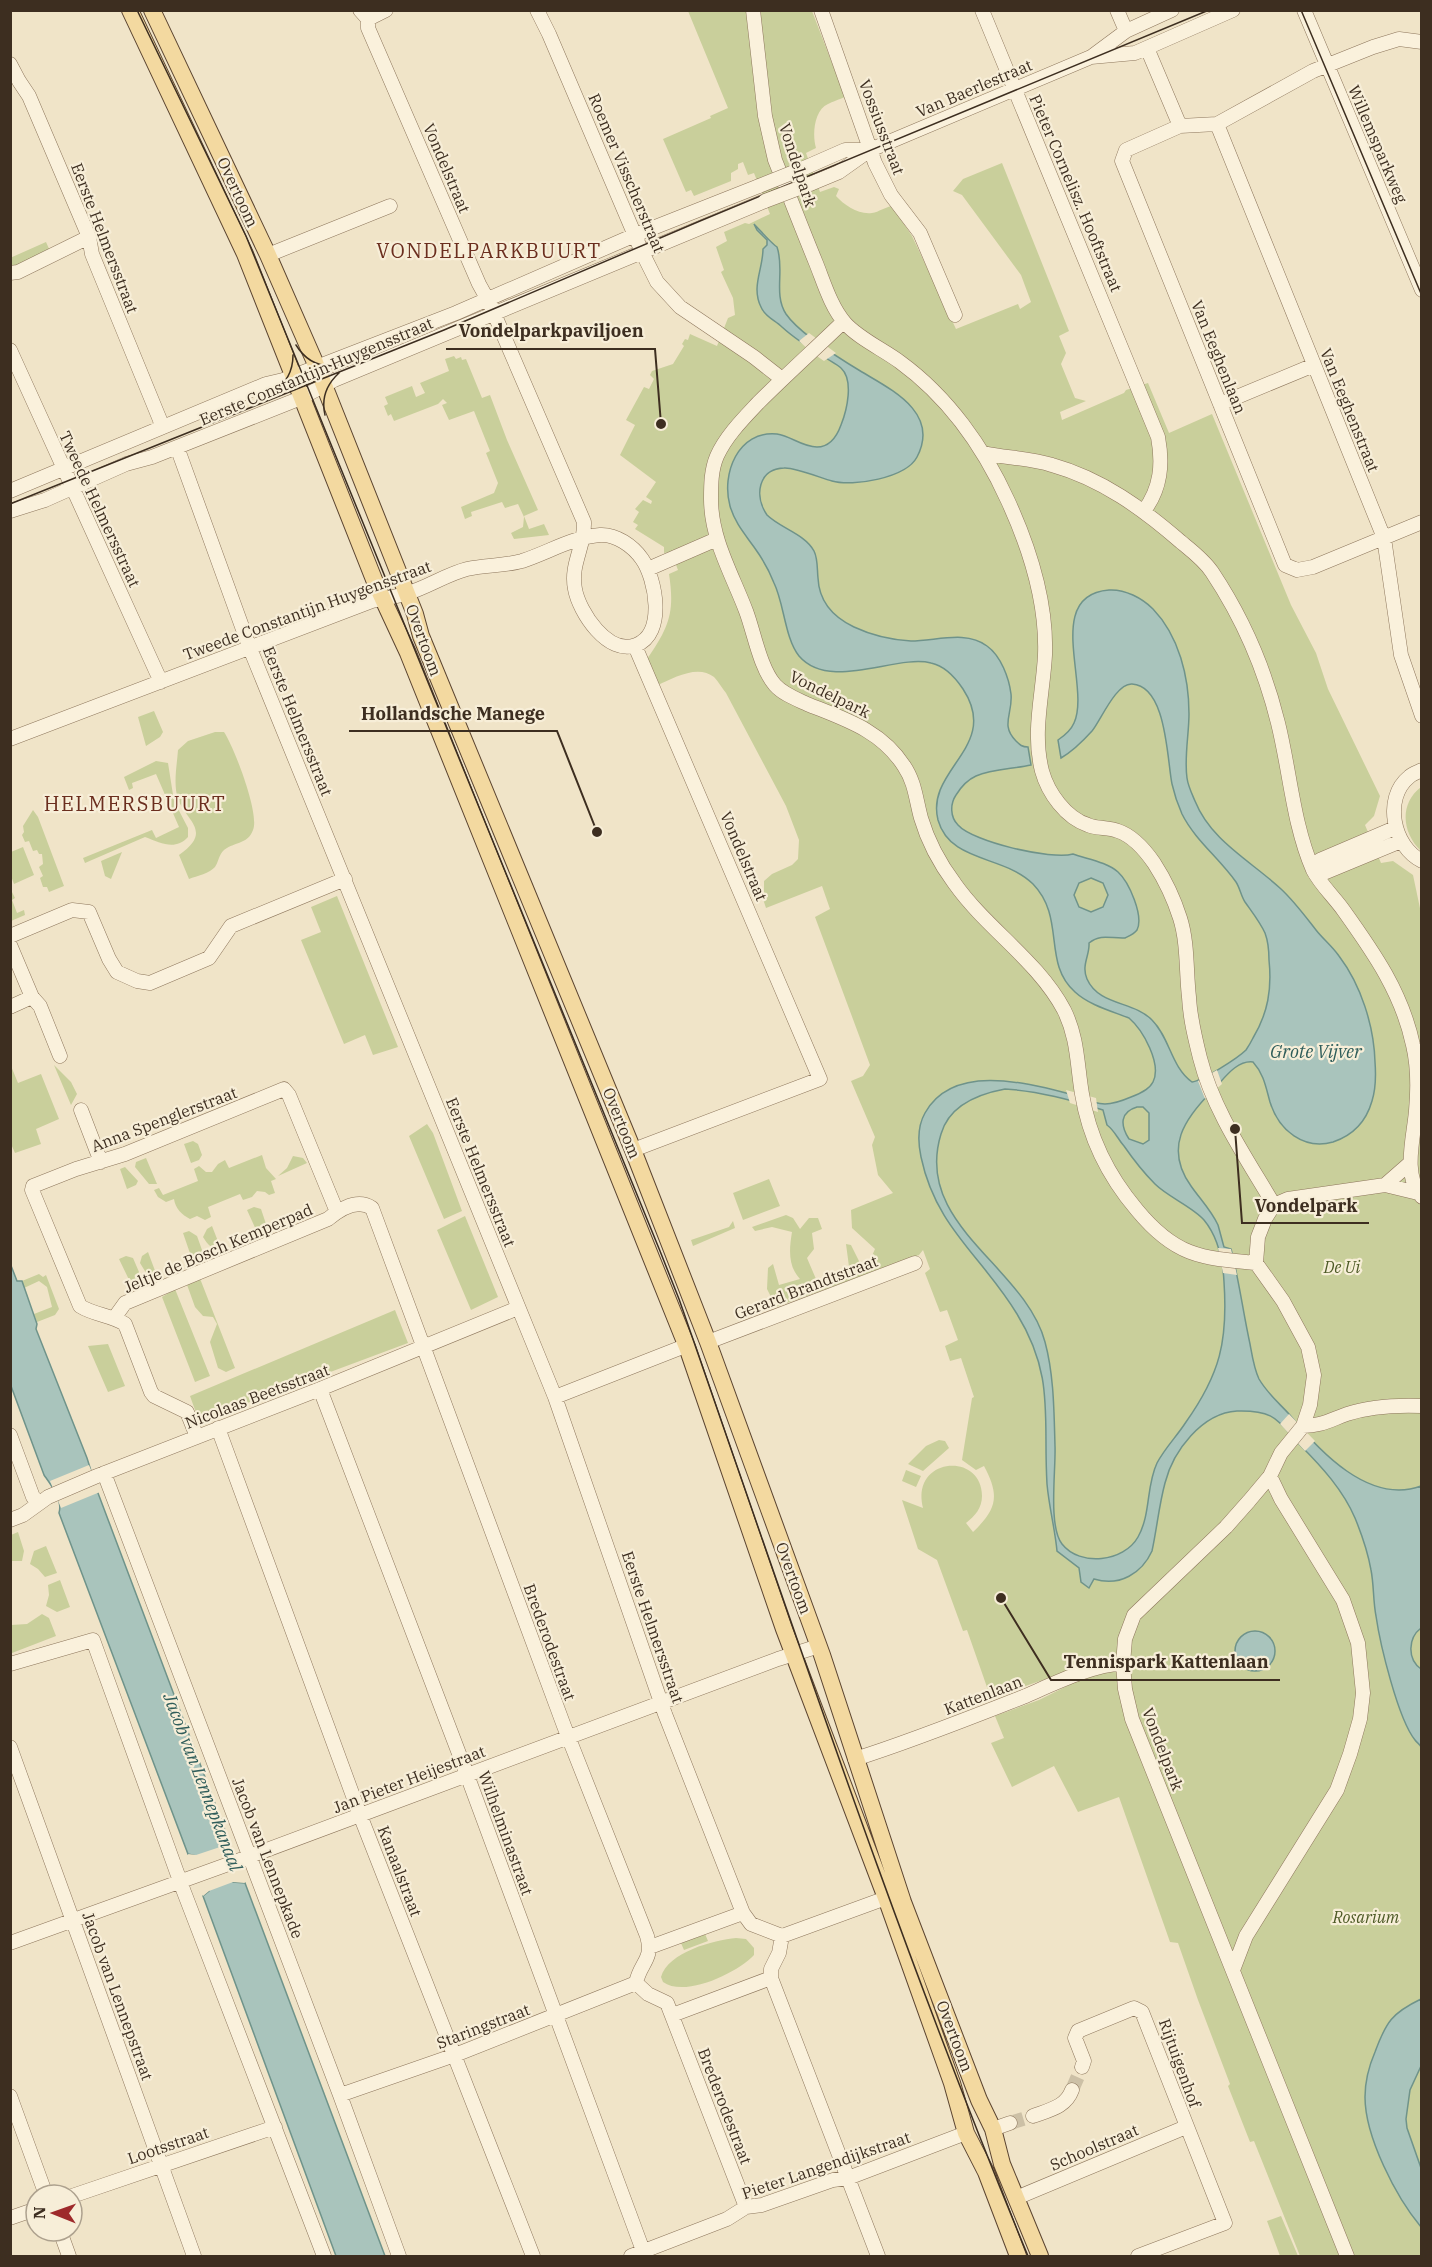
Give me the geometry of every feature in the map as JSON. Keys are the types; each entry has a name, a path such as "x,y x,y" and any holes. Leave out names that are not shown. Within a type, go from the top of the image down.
{"main road":[{"name":"Overtoom","path":"130,10 237,238 383,599 408,653 687,1347 794,1654 886,1898 952,2083 966,2133 986,2172 1018,2256"},
{"name":"Overtoom","path":"152,10 268,255 324,385 407,594 421,636 633,1150 708,1342 819,1646 903,1902 979,2100 993,2129 1002,2164 1040,2256"}],"street":[{"path":"364,15 386,10"},
{"name":"Roemer Visscherstraat","path":"537,10 657,282 680,307 754,357 782,379"},
{"name":"Vondelpark","path":"753,10 769,138 830,299 843,321 854,332 902,363 945,401 982,453 1006,497 1024,536 1036,576 1045,637 1037,727 1043,773 1055,798 1075,819 1087,825 1116,830 1136,842 1154,863 1170,892 1181,920 1185,942 1191,1017 1200,1061 1232,1132 1274,1205"},
{"name":"Vossiusstraat","path":"821,10 870,150 891,195 920,234 955,315"},
{"name":"Pieter Cornelisz. Hooftstraat","path":"982,10 1158,437 1162,455 1161,471 1152,501 1144,511"},
{"path":"1117,10 1126,31"},
{"name":"Van Baerlestraat","path":"765,201 839,172 870,150 1091,57 1126,31 1172,10"},
{"name":"Van Baerlestraat","path":"1091,57 1135,53 1233,10"},
{"name":"Willemsparkweg","path":"1304,10 1422,290"},
{"name":"Vondelstraat","path":"364,15 584,522 585,538"},
{"path":"1147,48 1180,126 1217,124 1327,65 1399,39 1422,42"},
{"name":"Eerste Helmersstraat","path":"10,64 29,96 89,237 92,254 160,420 160,428"},
{"name":"Van Eeghenstraat","path":"1217,124 1384,538 1401,655 1422,716"},
{"name":"Van Eeghenlaan","path":"1180,126 1126,150 1122,161 1284,565 1297,570 1313,567 1384,538"},
{"name":"Van Baerlestraat","path":"759,186 845,150 870,150"},
{"name":"Eerste Constantijn Huygensstraat","path":"10,491 266,384 406,333 635,235 759,186"},
{"name":"Eerste Constantijn Huygensstraat","path":"10,511 74,488 126,464 152,458 301,398 324,385 765,201"},
{"path":"268,255 390,206"},
{"path":"10,273 18,272 89,237"},
{"name":"Vondelpark","path":"843,321 736,427 717,456 711,480 711,502 717,539 746,611 762,661 775,685 798,700 862,727 882,741 904,766 917,794 920,815 928,837 937,857 954,884 1037,973 1062,1008 1076,1041 1086,1111 1094,1138 1107,1167 1142,1216 1176,1247 1195,1254 1256,1263 1293,1318 1312,1357 1313,1394 1302,1426 1281,1453 1270,1476 1226,1527 1134,1615 1125,1639 1123,1664 1125,1689 1132,1719 1347,2256"},
{"name":"Tweede Helmersstraat","path":"10,350 161,681"},
{"path":"1220,404 1314,365"},
{"name":"Eerste Helmersstraat","path":"177,447 249,646 555,1397 662,1702 743,1913"},
{"path":"982,453 1042,463 1073,472 1120,495 1144,511 1210,569 1247,635 1266,681 1277,720 1298,819 1314,872 1376,956 1392,983 1403,1009 1414,1046 1417,1075 1416,1111 1409,1164 1420,1195"},
{"path":"1384,538 1422,522"},
{"path":"601,535 619,539 636,551 648,569 655,599 654,623 649,634 635,645 625,646 610,641 595,629 582,609 575,589 575,565 585,538 601,535"},
{"name":"Tweede Constantijn Huygensstraat","path":"10,739 249,646 383,599 407,594 466,569 519,562 585,538"},
{"path":"648,569 717,539"},
{"name":"Vondelstraat","path":"633,1150 820,1079 635,645"},
{"path":"1422,770 1409,777 1395,805 1395,828 1401,841 1408,851 1422,861"},
{"path":"1314,872 1320,860 1395,828"},
{"path":"1314,872 1326,872 1401,841"},
{"path":"10,936 72,910 89,912 117,972 137,981 150,982 210,958 231,926 345,879"},
{"path":"10,945 32,996 40,1006 60,1056"},
{"path":"10,1007 32,996"},
{"name":"Anna Spenglerstraat","path":"116,1317 107,1317 80,1306 32,1190 33,1186 101,1162 284,1089 289,1095 337,1212"},
{"path":"81,1110 101,1162"},
{"path":"1385,1185 1409,1164"},
{"path":"1256,1263 1258,1237 1265,1219 1274,1205 1288,1199 1385,1185 1420,1195"},
{"name":"Jeltje de Bosch Kemperpad","path":"116,1317 125,1303 328,1219 356,1203 365,1203 372,1208 423,1348"},
{"name":"Gerard Brandtstraat","path":"708,1342 915,1263"},
{"name":"Nicolaas Beetsstraat","path":"10,1520 23,1515 44,1499 100,1474 320,1389 518,1308"},
{"path":"116,1317 125,1324 150,1392 187,1412 197,1437"},
{"path":"555,1397 687,1347"},
{"name":"Brederodestraat","path":"423,1348 568,1737 650,1947"},
{"name":"Wilhelminastraat","path":"320,1389 467,1774 556,2016 640,2255"},
{"path":"1302,1426 1317,1426 1345,1415 1374,1408 1422,1406"},
{"name":"Kanaalstraat","path":"218,1428 360,1815 533,2256"},
{"path":"10,1435 33,1497 44,1499"},
{"name":"Jacob van Lennepkade","path":"100,1474 243,1859 340,2095 399,2256"},
{"path":"1233,1970 1246,1936 1337,1790 1360,1719 1363,1693 1358,1643 1343,1600 1281,1499 1270,1476"},
{"path":"10,1664 93,1640 181,1881 324,2256"},
{"name":"Jan Pieter Heijestraat","path":"10,1943 819,1646"},
{"name":"Kattenlaan","path":"855,1759 985,1712 1080,1674 1113,1664 1123,1664"},
{"name":"Jacob van Lennepstraat","path":"10,1747 194,2256"},
{"path":"771,1978 675,2014 674,2017 667,2003 648,1994 636,1983 640,1970 648,1959 650,1947 743,1913 751,1924 782,1936 886,1898"},
{"path":"782,1936 779,1953 771,1969 771,1978 878,2256"},
{"name":"Staringstraat","path":"340,2095 455,2055 636,1983"},
{"name":"Rijtuigenhof","path":"1082,2067 1084,2061 1075,2038 1078,2031 1134,2008 1143,2012 1186,2127"},
{"name":"Brederodestraat","path":"674,2017 746,2207"},
{"path":"1033,2116 1064,2103 1069,2099 1072,2090"},
{"path":"10,2096 42,2183"},
{"path":"993,2129 1010,2123"},
{"name":"Lootsstraat","path":"84,2192 275,2127"},
{"path":"1138,2256 1225,2223 1186,2127"},
{"name":"Schoolstraat","path":"1016,2198 1186,2127"},
{"name":"Pieter Langendijkstraat","path":"640,2255 727,2219 746,2207 762,2205 833,2180 848,2178 966,2133"}],"green space":[{"path":"688,11 812,11 845,97 823,107 817,117 814,130 816,148 806,153 820,192 834,187 839,189 836,196 847,206 867,213 892,206 912,236 956,329 1018,304 1020,309 1031,302 1021,275 962,195 953,191 963,179 1002,163 1069,331 1059,336 1066,353 1061,364 1075,398 1086,401 1060,412 1062,420 1124,393 1126,390 1148,383 1169,433 1212,414 1291,605 1316,653 1328,689 1380,796 1374,816 1365,825 1381,863 1393,861 1413,875 1421,913 1421,2256 1300,2256 1254,2141 1250,2142 1228,2086 1230,2084 1178,1943 1170,1942 1119,1797 1078,1812 1054,1766 1012,1787 991,1743 1004,1738 995,1716 1039,1700 1081,1679 1069,1671 993,1697 988,1690 967,1630 963,1631 937,1560 918,1549 902,1500 923,1508 922,1491 927,1478 936,1470 948,1466 960,1467 971,1472 979,1482 981,1504 975,1515 966,1523 973,1532 991,1509 994,1494 984,1466 976,1470 962,1460 974,1397 961,1358 950,1361 945,1346 958,1340 947,1310 940,1312 925,1273 930,1269 923,1250 919,1255 776,1307 767,1289 768,1268 773,1264 779,1285 800,1279 793,1269 790,1257 792,1232 772,1227 755,1231 752,1227 786,1215 793,1218 800,1229 809,1218 818,1218 822,1229 812,1233 814,1249 807,1258 819,1286 829,1285 834,1275 850,1274 846,1244 851,1245 860,1263 868,1265 875,1249 852,1228 851,1210 893,1193 878,1175 872,1145 875,1137 851,1081 863,1076 870,1065 815,917 830,909 822,886 766,908 761,893 764,892 764,881 798,859 799,840 786,806 726,693 714,677 701,672 686,673 658,685 647,659 661,638 668,619 671,599 669,574 678,570 671,552 664,553 664,547 635,529 638,525 633,522 639,512 635,509 643,500 651,504 652,501 646,497 656,482 620,455 635,425 626,420 644,387 649,389 654,379 650,375 652,371 673,364 684,346 682,344 685,339 688,340 690,334 717,346 728,318 735,315 733,298 721,272 724,270 716,247 727,241 724,232 770,214 754,173 748,175 743,162 738,164 738,169 731,173 731,181 694,196 691,190 686,192 663,139 728,108"},
{"path":"46,242 50,251 11,269 10,258"},
{"path":"454,356 456,359 461,357 462,360 466,359 482,398 490,395 538,510 524,516 529,529 544,524 549,535 514,539 511,533 523,527 524,517 518,504 505,508 502,502 471,512 472,516 465,519 461,507 494,493 498,483 486,453 490,451 474,411 449,420 442,405 447,403 443,399 438,404 394,421 391,414 388,416 384,406 388,404 385,397 412,386 416,397 425,393 420,383 449,371 445,359"},
{"path":"154,711 163,732 160,737 146,746 138,717"},
{"path":"215,732 224,732 234,751 250,796 253,830 244,841 223,851 213,869 189,879 179,855 189,847 196,833 195,827 178,799 176,774 178,750 188,741"},
{"path":"156,761 168,763 174,801 188,828 188,837 173,845 145,837 85,863 83,858 152,830 156,838 179,827 156,774 132,783 133,788 129,790 124,777"},
{"path":"1421,787 1421,851 1410,836 1406,810 1414,794"},
{"path":"33,810 38,817 64,886 49,892 47,887 43,887 40,878 43,876 39,867 43,864 42,854 39,854 37,850 33,851 29,841 25,842 22,835 23,826"},
{"path":"23,847 34,875 14,884 11,876 11,852"},
{"path":"122,852 111,879 105,876 101,861"},
{"path":"11,890 15,898 12,900 17,913 24,910 25,915 11,921"},
{"path":"337,896 398,1047 373,1055 365,1035 344,1044 301,940 321,932 311,907"},
{"path":"54,1065 71,1082 77,1094 71,1105"},
{"path":"11,1066 18,1083 41,1074 59,1119 36,1129 41,1144 15,1153 11,1144"},
{"path":"427,1124 433,1133 462,1211 444,1219 409,1136"},
{"path":"193,1141 198,1144 202,1155 199,1160 191,1163 184,1144"},
{"path":"262,1155 266,1168 276,1179 271,1181 275,1193 269,1195 257,1191 252,1197 243,1200 240,1194 208,1207 211,1217 205,1220 197,1216 190,1219 177,1208 174,1199 166,1202 158,1197 154,1190 159,1188 163,1195 198,1181 194,1169 199,1166 206,1172 212,1172 218,1164 225,1160 229,1168"},
{"path":"293,1156 303,1158 307,1163 278,1176 287,1168"},
{"path":"146,1158 157,1184 149,1184 135,1167 136,1162"},
{"path":"125,1167 138,1181 136,1185 127,1189 120,1169"},
{"path":"769,1179 780,1206 743,1220 733,1193"},
{"path":"254,1207 261,1209 266,1224 265,1231 258,1234 247,1210"},
{"path":"465,1216 498,1297 471,1310 437,1230"},
{"path":"733,1221 735,1228 693,1246 691,1240 729,1227"},
{"path":"212,1226 221,1249 210,1246 203,1237 207,1229"},
{"path":"189,1231 197,1236 202,1250 200,1258 193,1262 183,1233"},
{"path":"148,1252 157,1276 148,1276 140,1263 142,1256"},
{"path":"126,1256 133,1258 139,1272 137,1283 132,1286 119,1259"},
{"path":"39,1274 43,1277 46,1275 59,1309 55,1315 37,1322 34,1314 52,1307 47,1287 39,1281 24,1288 22,1281"},
{"path":"199,1276 235,1368 226,1372 218,1368 210,1342 217,1324 213,1317 203,1316 195,1307 186,1282"},
{"path":"175,1289 210,1376 195,1382 162,1297"},
{"path":"395,1310 408,1343 199,1421 190,1396"},
{"path":"108,1344 125,1386 108,1392 88,1346"},
{"path":"939,1440 945,1441 949,1448 923,1471 908,1464 926,1446"},
{"path":"906,1470 921,1476 916,1487 902,1481"},
{"path":"18,1532 24,1551 22,1561 11,1561 11,1535"},
{"path":"46,1546 57,1573 45,1577 30,1564 34,1551"},
{"path":"60,1580 70,1607 57,1612 46,1606 49,1595 48,1585"},
{"path":"42,1614 49,1618 56,1636 12,1653 11,1625 27,1624"},
{"path":"705,1934 708,1941 684,1950 681,1943"},
{"path":"746,1939 754,1948 754,1955 736,1969 724,1976 697,1985 684,1987 663,1982 661,1977 665,1968 682,1954 716,1941"},
{"path":"1281,2216 1298,2256 1280,2256 1267,2221"}],"water":[{"name":"Grote Vijver","path":"754,224 777,247 780,264 780,298 786,314 821,346 899,395 918,416 922,428 922,441 917,457 911,464 878,479 841,483 788,468 769,473 761,485 763,508 767,515 810,545 816,557 819,586 824,601 846,623 882,637 897,640 970,638 992,650 1006,674 1011,694 1009,730 1019,744 1028,747 1031,765 989,772 976,776 964,784 953,802 952,814 955,822 979,838 995,843 1031,852 1073,854 1103,863 1118,872 1127,883 1134,900 1139,924 1136,931 1125,938 1102,937 1089,943 1085,974 1092,988 1108,999 1136,1009 1152,1020 1163,1035 1179,1069 1192,1082 1220,1069 1246,1050 1258,1029 1268,1000 1270,971 1266,936 1236,882 1182,814 1172,784 1159,710 1152,697 1144,688 1132,684 1120,689 1092,731 1078,746 1061,758 1058,740 1073,726 1078,707 1073,625 1078,608 1089,596 1109,590 1133,595 1149,605 1162,620 1181,658 1189,700 1187,778 1191,793 1202,815 1221,839 1290,898 1339,956 1360,993 1372,1034 1376,1072 1369,1109 1358,1127 1347,1136 1322,1144 1303,1141 1294,1136 1286,1130 1274,1112 1260,1071 1253,1062 1247,1062 1231,1071 1194,1112 1186,1123 1178,1147 1183,1172 1218,1225 1224,1247 1231,1249 1254,1366 1266,1389 1315,1444 1347,1471 1383,1488 1402,1490 1421,1486 1421,1628 1414,1637 1411,1654 1416,1665 1421,1669 1421,1747 1402,1716 1391,1681 1378,1629 1370,1564 1355,1518 1338,1488 1324,1471 1281,1424 1268,1415 1250,1411 1224,1413 1201,1426 1191,1436 1169,1471 1152,1551 1136,1572 1113,1581 1094,1579 1089,1588 1081,1582 1079,1568 1057,1551 1047,1484 1045,1397 1037,1357 1017,1314 949,1223 937,1203 921,1157 919,1129 922,1118 937,1098 952,1088 970,1082 990,1080 1010,1082 1066,1093 1096,1103 1118,1102 1140,1093 1151,1085 1155,1075 1153,1057 1145,1039 1129,1018 1087,1001 1065,980 1059,968 1049,911 1043,897 1033,884 1008,868 966,852 944,834 938,820 937,802 942,786 968,742 973,727 972,709 957,680 941,667 931,663 917,662 845,672 828,671 812,666 794,649 770,573 732,512 728,481 736,456 752,439 777,434 812,447 822,447 829,443 837,433 843,419 848,387 845,373 841,368 798,340 763,310 758,300 757,285 763,249 767,245 767,240","holes":["1091,878 1103,883 1108,895 1103,907 1091,912 1079,907 1074,895 1079,883","1005,1089 1030,1092 1067,1099 1103,1110 1107,1125 1143,1171 1160,1189 1204,1220 1219,1250 1223,1274 1225,1322 1223,1340 1214,1372 1198,1405 1157,1463 1151,1481 1145,1519 1138,1537 1123,1552 1113,1556 1102,1558 1080,1556 1062,1544 1058,1536 1054,1511 1053,1394 1045,1342 1034,1315 1016,1290 956,1220 943,1194 937,1166 941,1134 945,1124 958,1109 985,1094","1143,1107 1149,1113 1149,1140 1143,1144 1129,1139 1124,1129 1123,1120 1131,1109"]},
{"name":"Jacob van Lennepkanaal","path":"10,1263 17,1281 22,1281 37,1324 36,1329 87,1458 98,1493 228,1838 220,1847 233,1882 245,1883 385,2256 336,2256 203,1896 209,1891 196,1856 188,1854 59,1513 58,1498 44,1475 11,1386"},
{"path":"1255,1631 1269,1637 1275,1651 1269,1665 1255,1671 1241,1665 1235,1651 1241,1637"},
{"path":"1421,1999 1421,2066 1410,2090 1406,2119 1421,2168 1421,2227 1392,2183 1376,2148 1366,2113 1365,2097 1369,2068 1387,2026 1403,2009"}],"pier":[{"path":"809,333 836,353 824,361 811,352 799,341"},
{"path":"1217,1070 1222,1084 1205,1099 1198,1081"},
{"path":"1066,1090 1096,1098 1098,1112 1070,1103"},
{"path":"1218,1248 1231,1249 1237,1275 1223,1273"},
{"path":"1289,1414 1315,1441 1305,1451 1280,1424"},
{"path":"89,1465 100,1492 61,1508 50,1481"},
{"path":"228,1838 230,1841 223,1847 235,1879 244,1880 245,1883 233,1882 209,1891 203,1896 202,1893 205,1890 194,1858 189,1858 188,1854 196,1855 220,1847"}],"tunnel":[{"path":"1072,2090 1082,2067"},
{"path":"1010,2123 1033,2116"}],"tram line":[{"path":"137,10 246,236 660,1251 679,1299 890,1900 934,2020 1028,2256"},
{"path":"10,504 444,330 1209,10"},
{"path":"1301,10 1422,296"},
{"path":"296,345 305,356 317,363 330,366 344,364"},
{"path":"272,393 288,377 293,355"},
{"path":"325,415 326,392 339,373"}],"place":[{"name":"Vondelparkpaviljoen","path":"661,424"},
{"name":"Hollandsche Manege","path":"597,832"},
{"name":"Vondelpark","path":"1235,1129"},
{"name":"Tennispark Kattenlaan","path":"1001,1598"}],"district":[{"name":"VONDELPARKBUURT","path":"489,250"},
{"name":"HELMERSBUURT","path":"135,803"}],"park label":[{"name":"De Ui","path":"1342,1267"},
{"name":"Rosarium","path":"1366,1917"}]}
